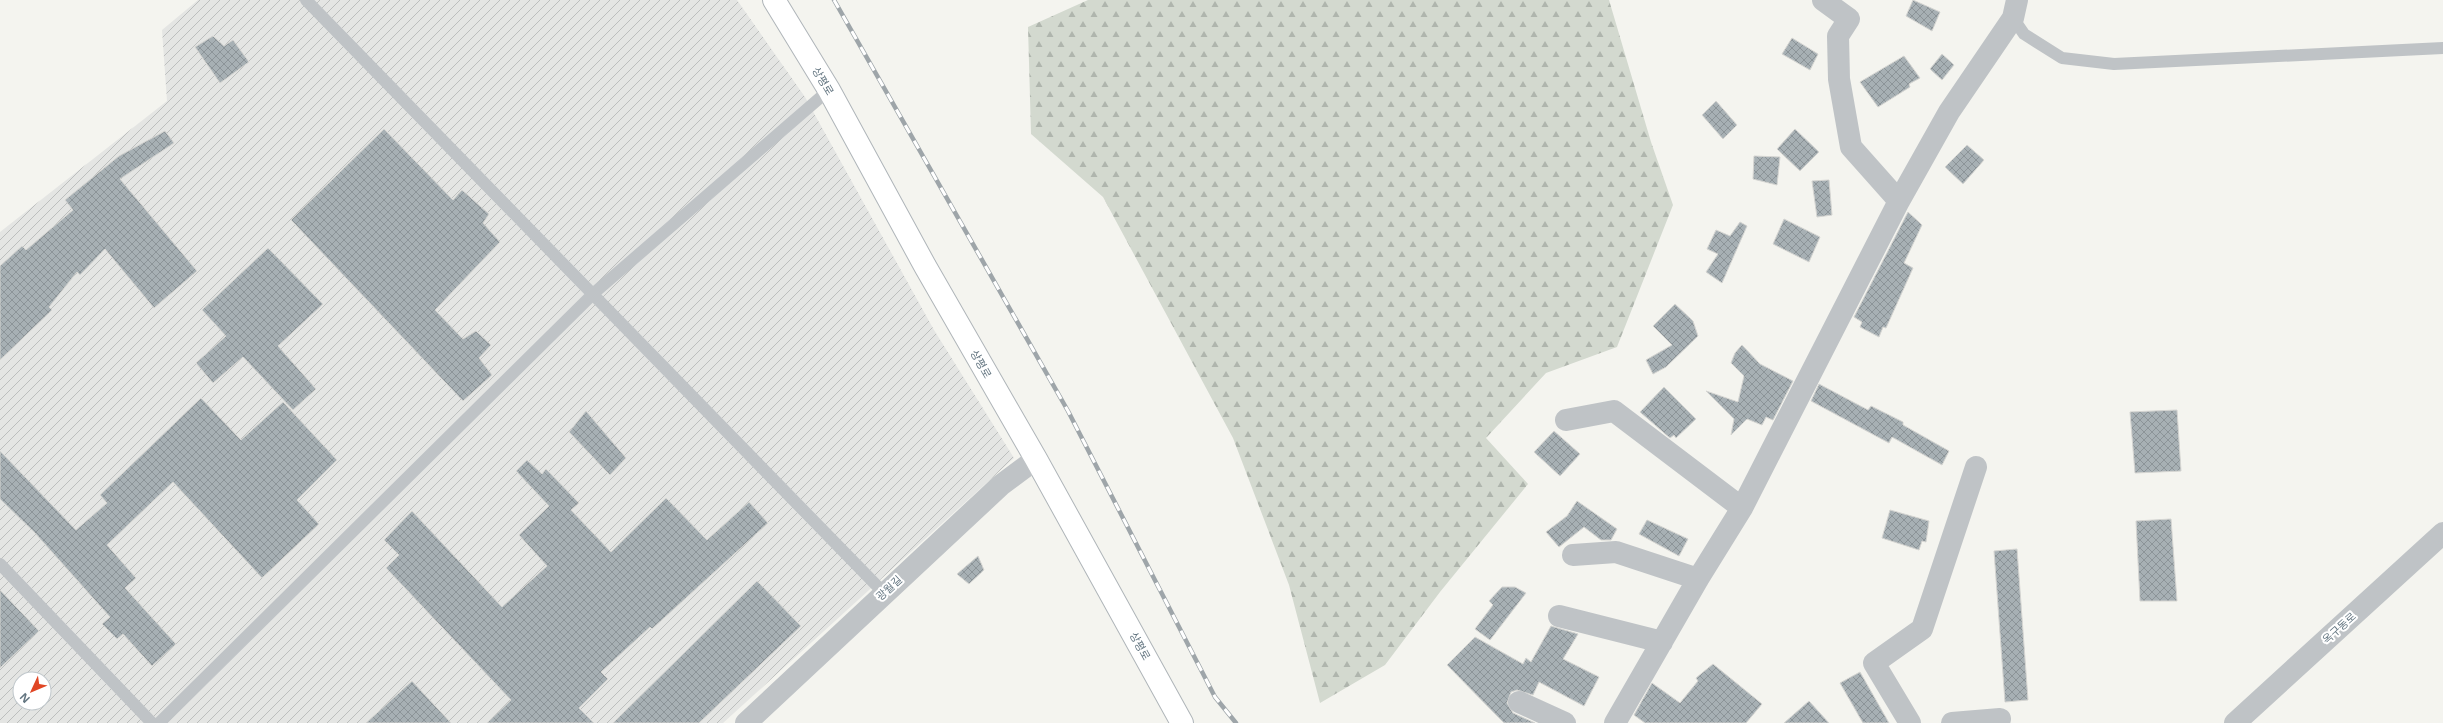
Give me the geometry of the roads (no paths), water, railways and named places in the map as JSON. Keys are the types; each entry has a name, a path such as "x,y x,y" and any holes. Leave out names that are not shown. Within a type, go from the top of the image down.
{"main road":[{"name":"상평로","path":"772,2 829,90 925,266 1036,459 1182,723"}],"street":[{"path":"1823,0 1849,19 1838,36 1839,79 1851,147 1899,201"},
{"path":"1615,723 1698,579 1742,508 1899,201 1949,112 2015,9"},
{"path":"1566,420 1614,411 1742,508"},
{"name":"광월길","path":"746,723 1001,485 1036,459"},
{"path":"1910,723 1874,663 1922,629 1976,467"},
{"name":"옥구동로","path":"2235,723 2443,534"},
{"path":"1573,555 1616,552 1698,579"},
{"path":"1560,616 1662,642"},
{"path":"1519,702 1565,723"},
{"path":"1952,723 2000,718"}],"lane":[{"path":"306,0 594,293 884,593"},
{"path":"2015,9 2024,34 2062,58 2114,64 2443,48"},
{"path":"159,723 594,293 829,90"},
{"path":"0,564 152,723"}],"railway":[{"path":"834,0 1068,411 1215,697 1236,723"}]}
